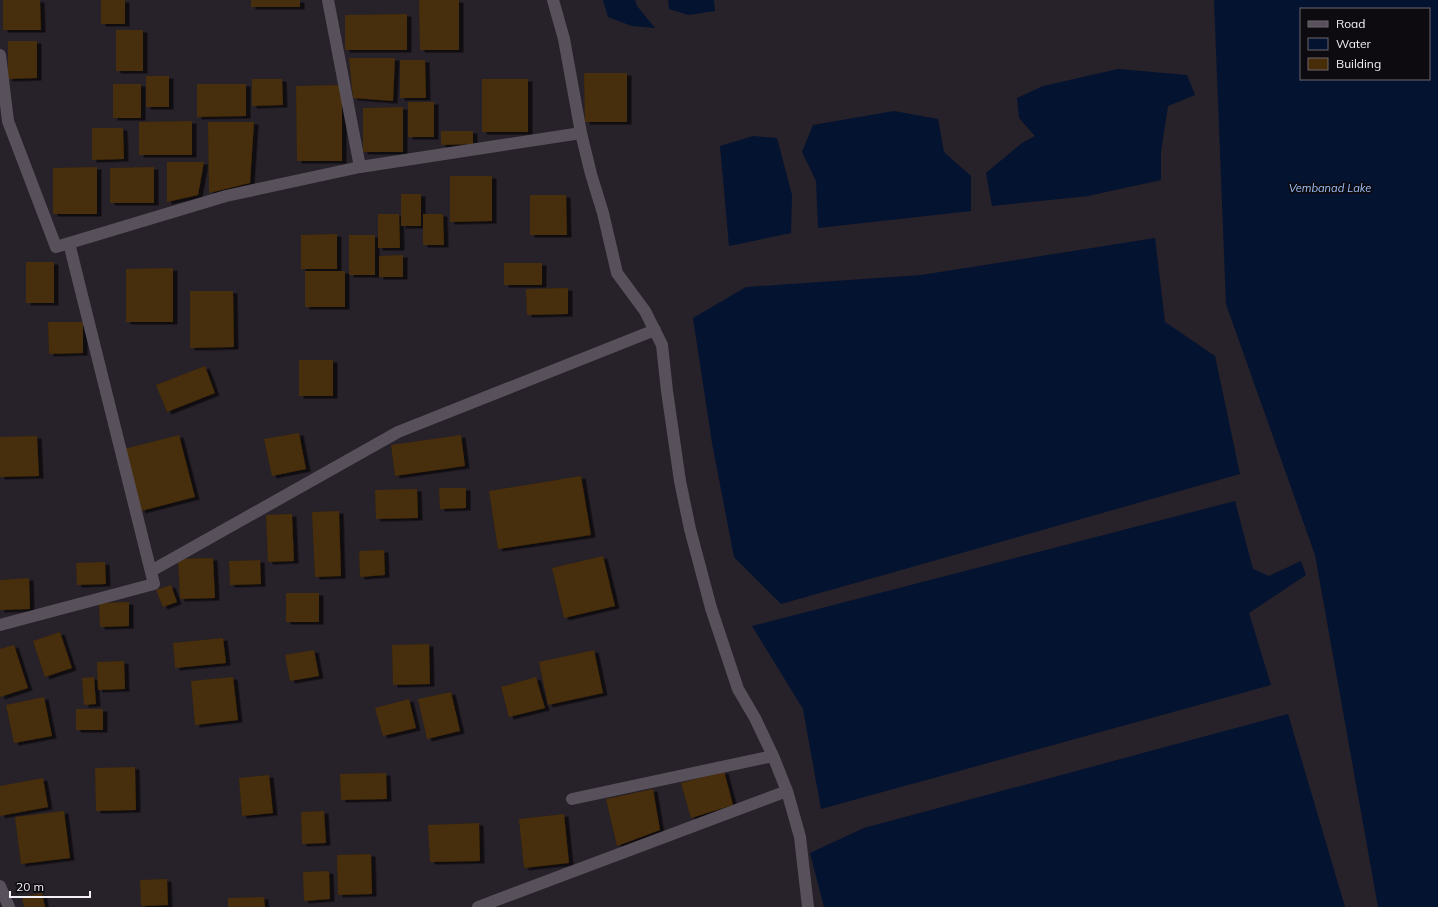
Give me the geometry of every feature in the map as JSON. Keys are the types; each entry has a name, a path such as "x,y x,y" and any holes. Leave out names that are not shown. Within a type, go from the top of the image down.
{"street":[{"path":"328,0 360,167"},
{"path":"553,0 564,38 581,133 591,174 603,213 617,273 645,311 662,345 676,457 700,571 738,689 755,718 773,756 787,791 800,837 808,907"},
{"path":"0,55 8,121 56,247 226,196 360,167 581,133"},
{"path":"0,625 154,584 69,243"},
{"path":"151,570 398,432 655,330"},
{"path":"572,799 773,756"},
{"path":"478,907 787,791"},
{"path":"0,886 10,907"}],"water":[{"path":"603,0 635,0 637,6 655,28 632,26 608,17"},
{"path":"668,0 714,0 715,11 689,15 669,9"},
{"name":"Vembanad Lake","path":"1214,0 1438,0 1438,907 1378,907 1315,555 1226,304"},
{"path":"1118,69 1187,75 1195,95 1168,106 1161,152 1161,180 1088,196 992,206 986,173 1022,143 1035,136 1019,118 1017,98 1043,86"},
{"path":"894,111 938,119 944,152 971,176 971,211 818,228 816,181 802,152 813,125"},
{"path":"753,136 777,138 792,195 791,233 729,246 720,146"},
{"path":"1155,238 1165,322 1215,356 1240,474 781,604 734,557 712,443 693,318 746,287 921,275"},
{"path":"1235,501 1253,569 1269,576 1301,561 1306,575 1249,613 1271,685 821,809 803,709 752,626"},
{"path":"1288,714 1345,907 824,907 810,853 864,828"}],"building":[{"path":"3,0 40,0 41,30 3,30"},
{"path":"101,0 125,0 125,24 101,24"},
{"path":"251,0 300,0 300,7 251,7"},
{"path":"419,0 459,0 459,50 420,50"},
{"path":"407,14 407,50 345,50 345,15"},
{"path":"116,30 143,30 143,71 116,71"},
{"path":"8,41 37,41 37,78 8,79"},
{"path":"349,58 395,58 393,101 353,98"},
{"path":"400,60 425,60 426,98 400,98"},
{"path":"584,73 627,73 627,122 585,122"},
{"path":"146,76 169,76 169,107 146,107"},
{"path":"252,79 282,79 283,105 252,106"},
{"path":"482,79 528,79 528,132 482,132"},
{"path":"113,84 141,84 141,118 113,118"},
{"path":"197,84 246,84 246,116 197,117"},
{"path":"342,85 342,161 297,161 296,86"},
{"path":"408,102 434,102 434,137 408,137"},
{"path":"403,107 403,152 363,152 363,108"},
{"path":"192,121 192,155 139,155 139,122"},
{"path":"208,122 254,122 250,183 209,193"},
{"path":"92,128 123,128 124,159 92,160"},
{"path":"441,131 473,131 473,144 441,145"},
{"path":"167,162 204,162 198,195 167,202"},
{"path":"97,167 97,214 53,214 53,168"},
{"path":"154,167 154,203 110,203 110,168"},
{"path":"450,176 492,176 492,221 450,222"},
{"path":"401,194 421,194 421,226 401,226"},
{"path":"530,195 566,195 567,235 530,235"},
{"path":"378,214 399,214 400,248 378,248"},
{"path":"423,214 443,214 444,245 423,245"},
{"path":"337,234 337,269 301,269 301,235"},
{"path":"349,235 375,235 375,275 349,275"},
{"path":"403,255 403,277 379,277 379,256"},
{"path":"26,262 54,262 54,303 26,303"},
{"path":"504,263 542,263 542,285 504,285"},
{"path":"173,268 173,322 126,322 126,269"},
{"path":"305,271 345,271 345,307 305,307"},
{"path":"568,288 568,314 527,315 526,289"},
{"path":"190,291 233,291 234,347 190,348"},
{"path":"48,322 83,322 83,353 49,354"},
{"path":"299,360 333,360 333,396 299,396"},
{"path":"205,366 215,393 167,412 156,385"},
{"path":"299,433 306,469 272,476 264,439"},
{"path":"179,435 195,497 141,511 124,449"},
{"path":"461,435 465,466 395,476 391,445"},
{"path":"37,436 39,476 0,477 0,437"},
{"path":"581,476 591,535 498,549 489,491"},
{"path":"439,488 466,488 466,508 440,509"},
{"path":"417,489 418,518 376,519 375,490"},
{"path":"339,511 341,576 315,577 312,512"},
{"path":"292,514 294,561 268,562 266,515"},
{"path":"384,550 385,575 360,577 359,551"},
{"path":"603,556 615,606 564,618 552,568"},
{"path":"213,558 215,598 180,599 178,559"},
{"path":"260,560 261,584 230,585 229,561"},
{"path":"105,562 106,584 77,585 76,563"},
{"path":"29,578 30,609 0,610 0,580"},
{"path":"171,585 177,602 163,607 156,590"},
{"path":"286,593 319,593 319,622 286,622"},
{"path":"129,602 129,626 100,627 99,603"},
{"path":"60,632 72,668 45,677 33,641"},
{"path":"223,638 226,663 175,668 173,643"},
{"path":"429,644 430,684 393,685 392,645"},
{"path":"14,645 28,688 0,697 0,649"},
{"path":"314,650 319,676 290,681 285,655"},
{"path":"594,650 603,693 548,705 539,662"},
{"path":"124,661 125,689 98,690 97,662"},
{"path":"94,677 96,704 84,705 82,678"},
{"path":"233,677 238,720 195,725 191,681"},
{"path":"536,677 545,708 509,717 501,687"},
{"path":"451,692 460,731 427,739 418,699"},
{"path":"44,697 52,736 14,743 6,705"},
{"path":"409,699 416,728 383,736 375,708"},
{"path":"76,709 103,709 103,730 76,730"},
{"path":"135,767 136,810 96,811 95,768"},
{"path":"724,771 733,805 691,818 681,783"},
{"path":"386,773 387,799 341,800 340,774"},
{"path":"269,775 273,813 242,816 239,778"},
{"path":"43,778 48,807 0,816 0,786"},
{"path":"653,789 660,830 617,846 606,799"},
{"path":"64,811 70,858 21,864 15,817"},
{"path":"324,811 326,843 302,844 301,812"},
{"path":"564,814 569,863 524,868 519,819"},
{"path":"479,823 480,861 430,862 428,825"},
{"path":"371,854 372,894 338,895 337,855"},
{"path":"329,871 330,899 304,901 303,872"},
{"path":"167,879 168,905 141,906 140,880"},
{"path":"42,893 45,907 24,907 22,897"},
{"path":"264,897 265,907 228,907 228,898"}]}
